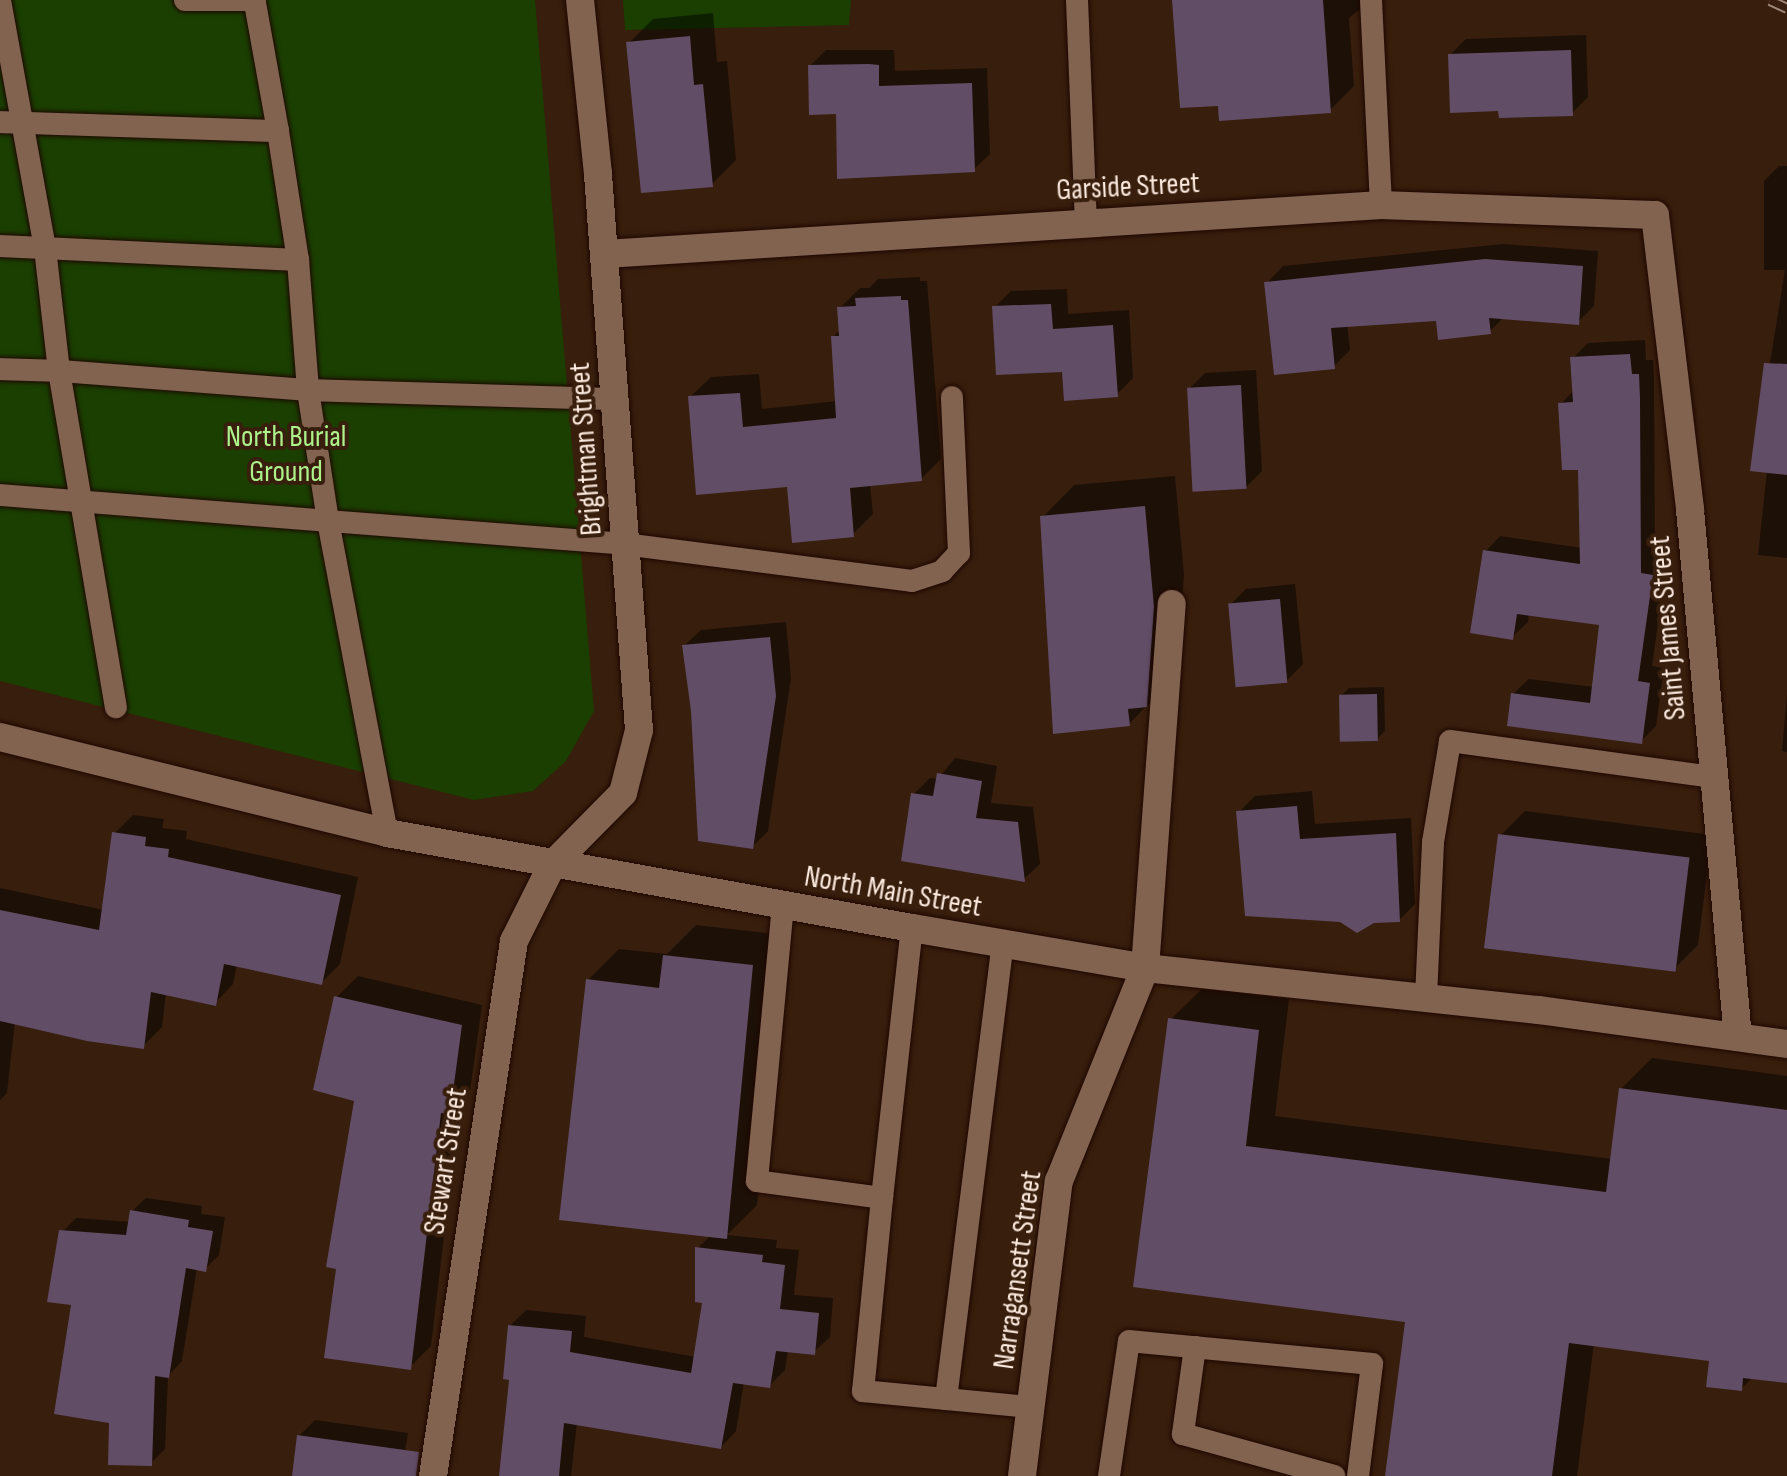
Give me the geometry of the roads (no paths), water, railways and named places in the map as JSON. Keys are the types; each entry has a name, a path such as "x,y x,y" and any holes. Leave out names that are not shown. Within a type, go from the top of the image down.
{"street":[{"name":"Brightman Street","path":"552,864 623,793 639,730 605,254 580,0"},
{"name":"Garside Street","path":"605,254 1381,204 1655,215"},
{"name":"Saint James Street","path":"1655,215 1690,510 1738,1037"},
{"name":"Narragansett Street","path":"1022,1476 1058,1181 1144,968 1172,604"},
{"name":"North Main Street","path":"0,737 387,833 1003,944 1144,968 1426,998 1787,1044"},
{"name":"Stewart Street","path":"433,1476 514,941 552,864"}],"lane":[{"path":"0,0 11,122 45,248 59,371 116,707"},
{"path":"186,0 255,1 298,260 308,390 328,521 387,833"},
{"path":"1077,0 1086,222"},
{"path":"1371,0 1381,204"},
{"path":"11,122 278,131"},
{"path":"0,246 298,260"},
{"path":"0,369 308,390 616,398"},
{"path":"0,495 82,498 624,544 912,581 942,571 959,553 952,397"},
{"path":"1426,998 1433,842 1450,741 1714,778"},
{"path":"782,905 757,1181 882,1198"},
{"path":"912,928 862,1391 1030,1407"},
{"path":"946,1399 1003,944"},
{"path":"1109,1476 1129,1341 1372,1364 1358,1476"},
{"path":"1195,1347 1183,1434 1334,1476"}],"railway":[{"path":"1770,0 1787,8"}],"park label":[{"name":"North Burial Ground","path":"286,454"}]}
